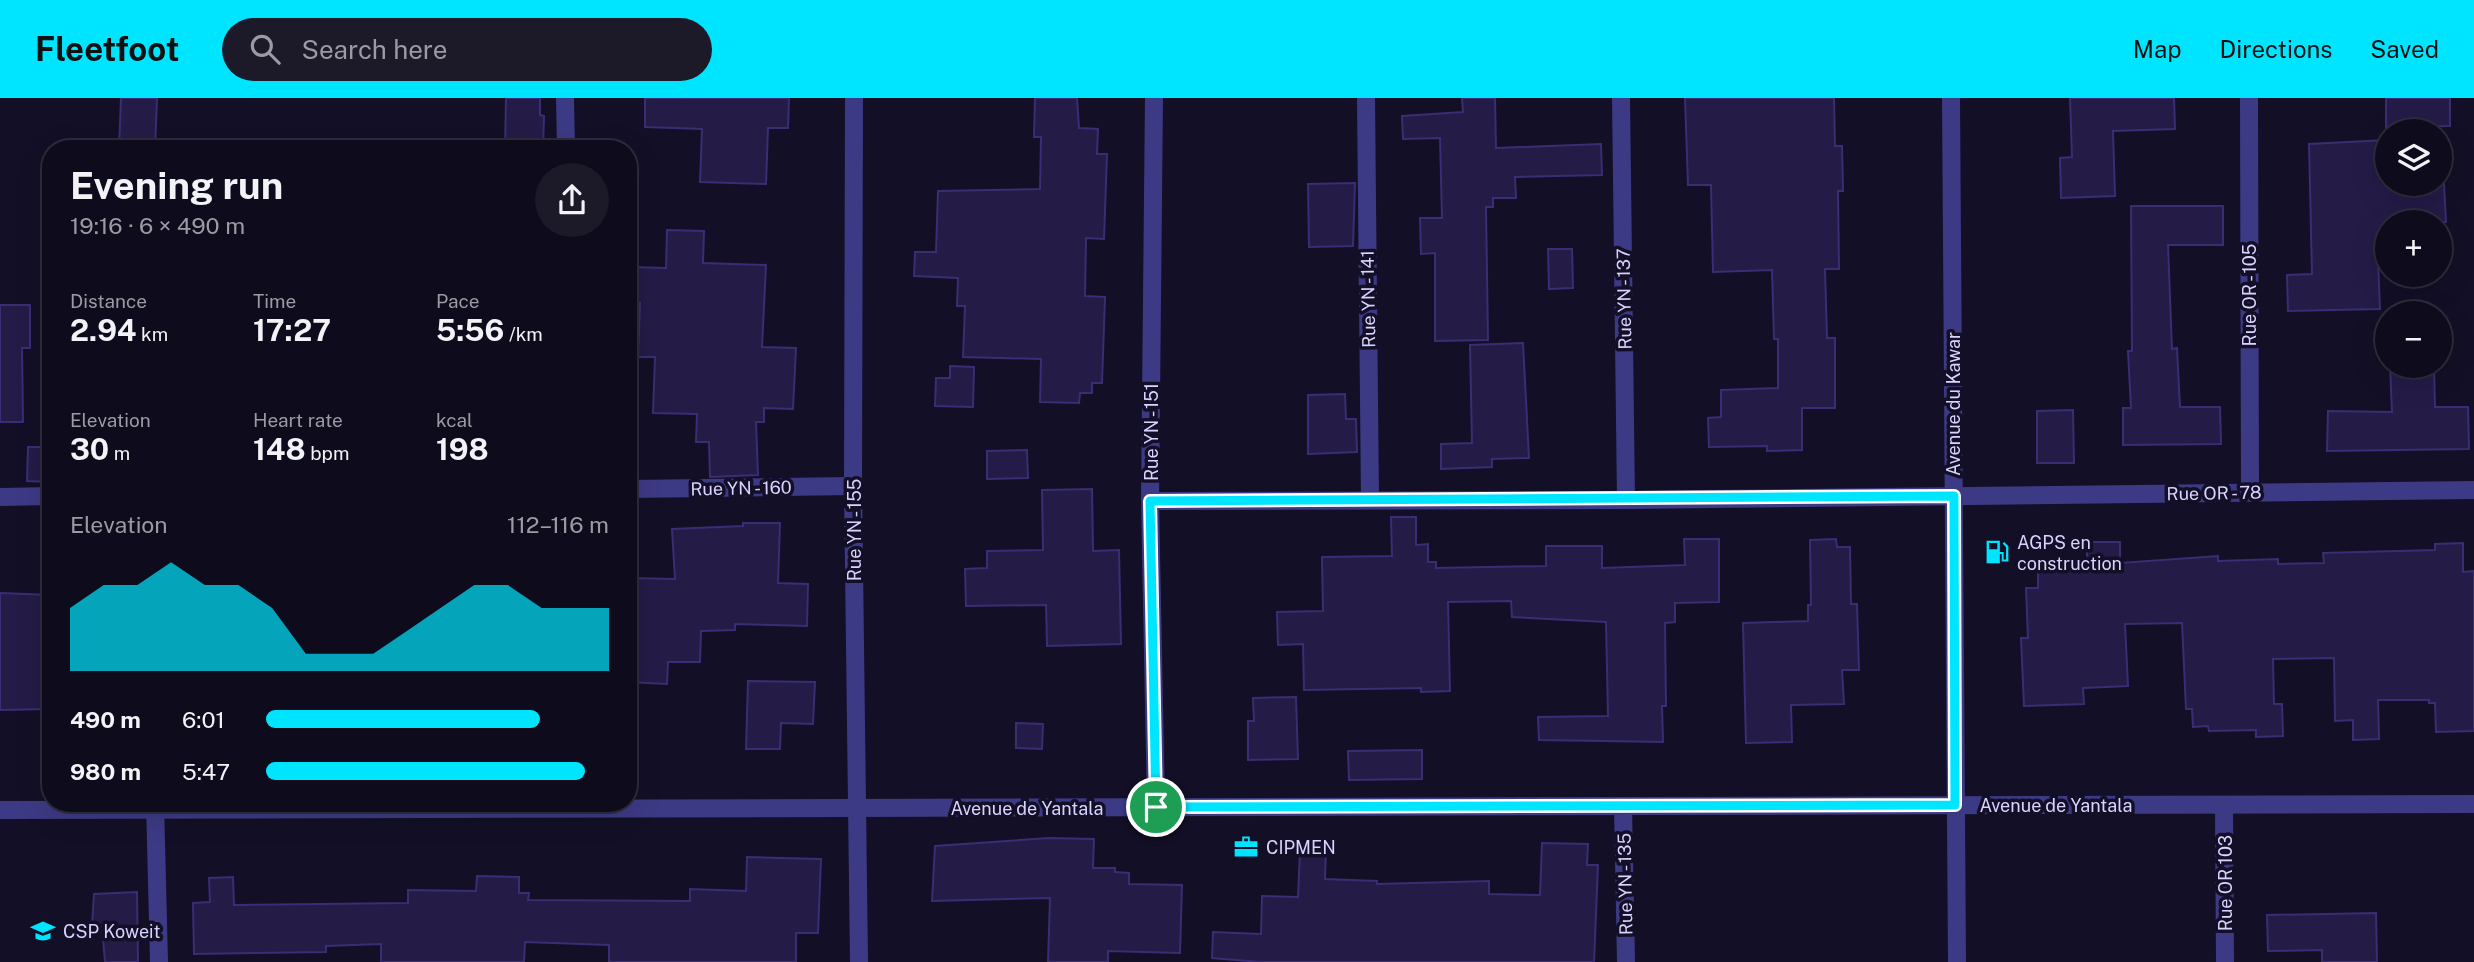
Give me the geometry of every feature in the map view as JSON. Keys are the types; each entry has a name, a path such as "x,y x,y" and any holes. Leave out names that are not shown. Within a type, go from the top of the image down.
{"street":[{"path":"565,98 566,140"},
{"name":"Rue YN - 155","path":"854,98 853,486 859,962"},
{"name":"Rue YN - 151","path":"1154,98 1150,501 1156,807"},
{"name":"Rue YN - 141","path":"1366,98 1370,500"},
{"name":"Rue YN - 137","path":"1621,98 1626,500"},
{"name":"Avenue du Kawar","path":"1951,98 1957,962"},
{"name":"Rue OR - 105","path":"2249,98 2250,492"},
{"name":"Rue YN - 160","path":"637,489 853,486"},
{"name":"Rue OR - 78","path":"1150,501 1626,500 2474,490"},
{"path":"0,496 42,496"},
{"name":"Avenue de Yantala","path":"637,808 2474,804"},
{"name":"Rue OR 103","path":"2224,805 2225,962"},
{"name":"Rue YN - 135","path":"1623,806 1626,962"},
{"name":"Avenue de Yantala","path":"0,810 42,809"},
{"path":"155,812 159,962"}],"building":[{"path":"121,98 157,98 155,140 119,140"},
{"path":"506,98 540,98 540,115 544,116 543,140 505,140"},
{"path":"645,98 789,98 788,128 768,128 766,184 700,182 702,129 645,127"},
{"path":"1035,98 1077,98 1079,128 1098,129 1097,154 1107,154 1104,239 1086,238 1085,296 1105,297 1102,383 1092,383 1092,393 1080,393 1079,403 1040,402 1041,359 963,357 965,306 957,306 958,278 914,276 915,252 936,252 938,191 1040,189 1041,137 1034,137"},
{"path":"1462,98 1495,98 1496,148 1601,144 1602,175 1515,177 1516,198 1493,198 1493,207 1486,207 1488,340 1435,341 1435,253 1421,254 1420,218 1442,218 1440,138 1403,139 1402,116 1463,112"},
{"path":"1685,98 1834,98 1835,146 1842,146 1843,191 1838,191 1839,269 1825,269 1827,338 1835,338 1835,408 1802,408 1802,450 1767,451 1767,446 1709,447 1708,418 1721,417 1721,390 1778,388 1778,339 1774,339 1772,270 1713,272 1711,185 1688,185"},
{"path":"2070,98 2174,98 2175,129 2113,131 2115,196 2061,198 2060,158 2072,157"},
{"path":"2386,98 2450,98 2450,119 2386,119"},
{"path":"2375,141 2375,196 2445,196 2445,210 2375,210 2375,287 2379,287 2380,301 2375,301 2375,309 2288,311 2287,275 2312,274 2309,144"},
{"path":"1355,183 1353,246 1309,247 1308,184"},
{"path":"2131,206 2223,206 2223,245 2168,245 2172,349 2177,348 2180,407 2220,407 2221,444 2123,445 2123,408 2131,408 2128,351 2132,351"},
{"path":"667,230 704,231 703,263 766,265 762,347 796,348 793,409 764,408 764,422 756,422 758,475 710,477 709,442 696,442 697,414 653,413 655,357 638,357 640,303 637,303 637,267 666,268"},
{"path":"1548,249 1572,249 1573,288 1549,289"},
{"path":"0,305 30,305 30,348 22,348 23,422 0,422"},
{"path":"1523,343 1529,458 1492,459 1492,467 1441,469 1441,444 1472,443 1470,345"},
{"path":"950,366 974,367 973,407 935,406 936,378 950,378"},
{"path":"2391,378 2434,378 2435,407 2468,407 2469,449 2327,451 2328,411 2392,412"},
{"path":"1345,394 1346,419 1356,419 1357,452 1308,454 1308,395"},
{"path":"2073,410 2074,463 2037,463 2037,411"},
{"path":"28,447 42,447 42,482 27,481"},
{"path":"1027,450 1028,478 987,479 987,451"},
{"path":"1092,489 1093,551 1119,550 1121,644 1047,646 1046,605 966,606 965,569 987,568 987,551 1043,550 1042,490"},
{"path":"1391,517 1416,517 1416,545 1428,544 1428,562 1436,562 1436,568 1546,566 1546,546 1602,546 1602,568 1685,565 1684,539 1719,539 1719,602 1675,603 1675,622 1665,623 1666,706 1662,706 1663,742 1539,740 1538,717 1608,716 1606,622 1512,617 1511,601 1448,602 1450,691 1421,692 1421,688 1304,690 1303,644 1278,645 1277,612 1323,611 1322,557 1392,556"},
{"path":"743,523 780,523 778,583 808,584 807,626 735,624 735,630 701,631 700,662 668,662 667,684 637,682 637,578 675,579 672,529 743,526"},
{"path":"1836,539 1837,547 1850,547 1851,604 1857,604 1859,670 1842,670 1844,704 1791,705 1792,742 1746,743 1743,623 1808,621 1808,605 1811,605 1810,540"},
{"path":"2087,542 2120,542 2120,563 2218,556 2218,561 2278,559 2278,564 2324,563 2323,553 2435,550 2435,544 2463,543 2463,572 2474,571 2474,731 2436,732 2435,703 2429,703 2429,700 2378,700 2379,739 2353,740 2353,720 2335,721 2334,658 2273,659 2274,704 2282,704 2283,736 2256,737 2256,730 2209,731 2208,726 2193,727 2192,709 2186,709 2182,623 2125,624 2128,686 2083,688 2084,704 2024,706 2021,638 2028,638 2026,588 2038,588 2038,567 2087,565"},
{"path":"0,593 42,595 42,709 0,710"},
{"path":"748,681 815,682 813,724 781,723 780,749 746,749"},
{"path":"1296,697 1298,759 1248,760 1248,721 1254,721 1253,698"},
{"path":"1016,723 1043,724 1042,749 1016,748"},
{"path":"1422,750 1422,779 1349,780 1348,751"},
{"path":"1049,838 1094,839 1093,868 1115,868 1115,872 1129,873 1129,884 1182,885 1180,953 1108,951 1108,962 1048,962 1050,898 932,901 935,846"},
{"path":"1542,843 1588,844 1587,865 1598,865 1594,962 1260,962 1212,958 1213,932 1261,934 1262,896 1298,897 1300,851 1326,851 1325,879 1377,881 1377,884 1489,881 1489,894 1540,895"},
{"path":"747,857 821,859 818,933 796,933 796,962 609,962 609,945 525,942 524,962 381,962 381,944 326,946 326,952 194,954 193,903 210,902 209,878 233,877 234,905 408,903 408,890 476,891 477,876 519,877 519,893 529,893 528,900 690,901 690,889 746,891"},
{"path":"137,892 138,962 105,962 102,927 92,926 94,894"},
{"path":"2376,913 2377,962 2322,962 2322,950 2268,951 2267,915"}],"place":[{"name":"AGPS en construction","path":"1997,552"},
{"name":"CIPMEN","path":"1246,847"},
{"name":"CSP Koweit","path":"43,931"}],"route":[{"path":"1954,496 1955,805 1156,807 1150,501 1954,496"}]}
